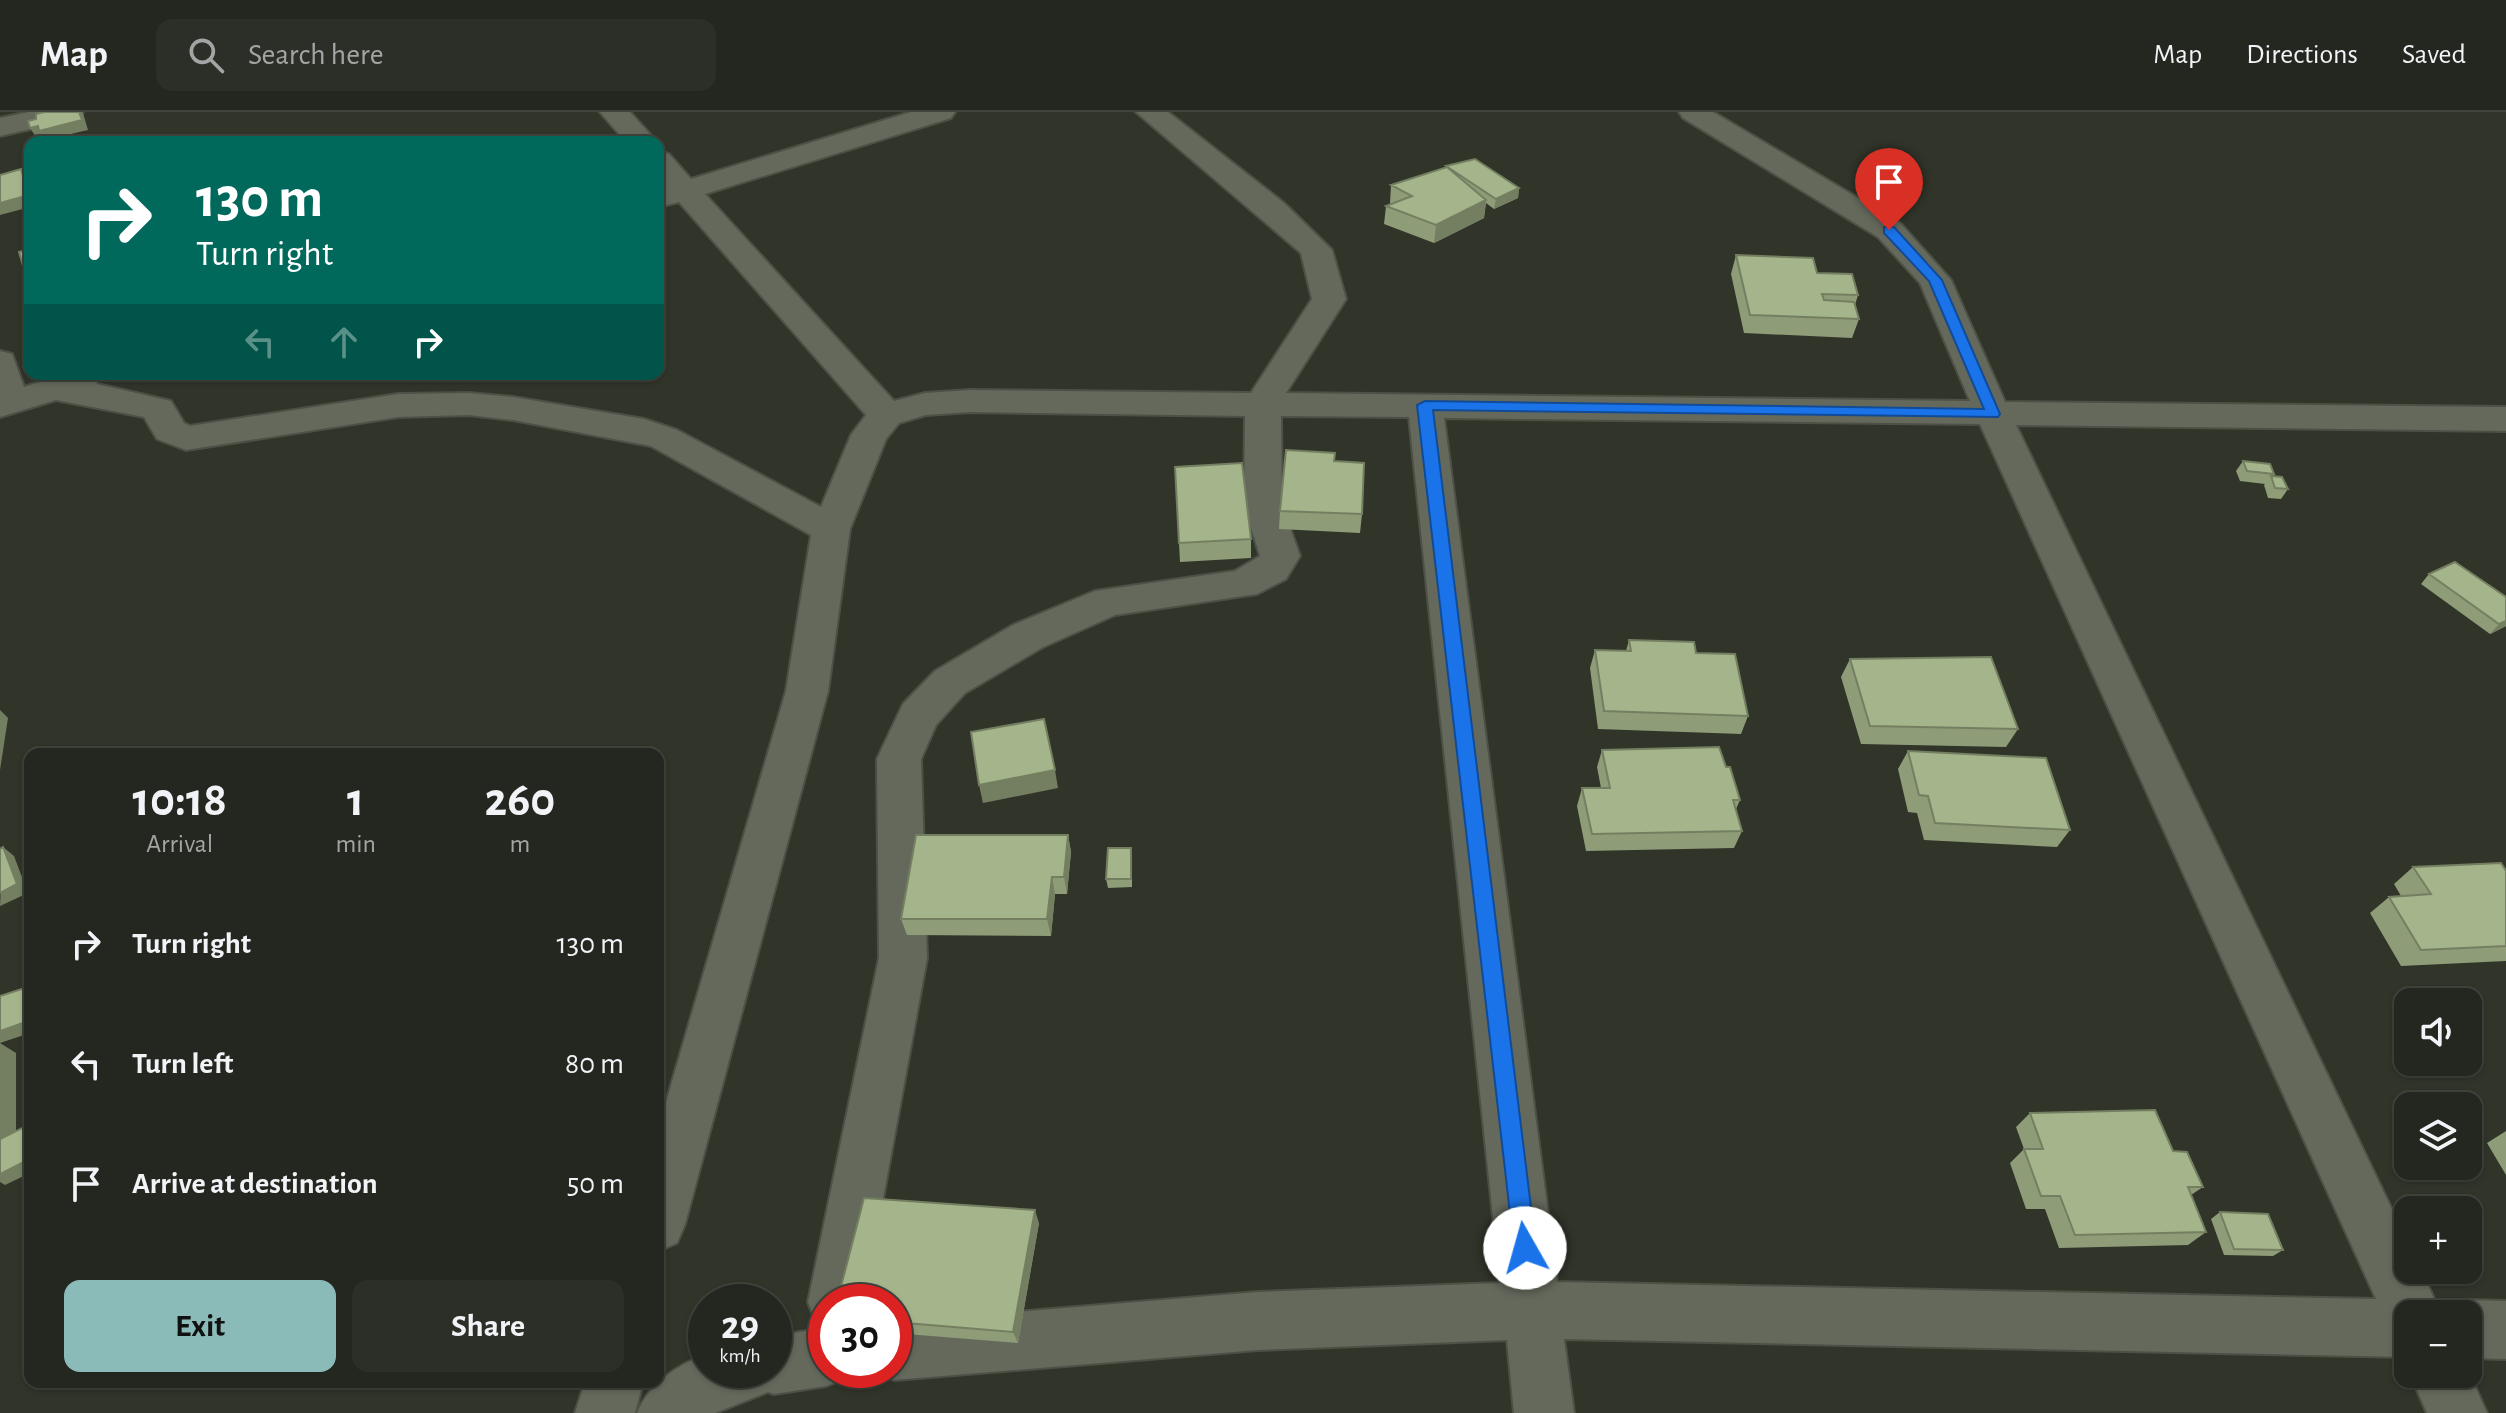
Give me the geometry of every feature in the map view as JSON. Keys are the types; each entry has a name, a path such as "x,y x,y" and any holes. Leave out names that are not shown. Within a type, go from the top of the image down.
{"street":[{"path":"0,127 69,112"},
{"path":"614,112 636,136"},
{"path":"672,194 941,112"},
{"path":"840,1284 903,958 899,759 918,716 950,682 1028,636 1109,601 1243,584 1272,569 1280,556 1263,506 1263,402 1329,299 1316,250 1273,210 1150,112"},
{"path":"1693,112 1889,230 1935,280 1993,414 2405,1300"},
{"path":"664,175 672,194 886,415"},
{"path":"0,362 6,404 82,380"},
{"path":"53,389 107,396 158,409 170,431 186,438 353,411 430,403 472,404 644,431 664,438 831,529"},
{"path":"664,1203 807,691 831,529 869,435 886,415 925,404 970,401 1263,402 2506,419"},
{"path":"1425,405 1544,1413"},
{"path":"912,1350 1258,1321 1533,1310 2394,1328"},
{"path":"2482,1329 2506,1330"},
{"path":"605,1413 612,1388"},
{"path":"667,1413 700,1388"},
{"path":"2445,1388 2457,1413"}],"building":[{"path":"44,112 79,112 82,120 39,131 38,126 30,128 28,121"},
{"path":"1475,159 1519,188 1496,199 1446,166"},
{"path":"1447,167 1486,200 1436,225 1386,206 1412,196 1391,185"},
{"path":"21,169 24,196 0,203 0,175"},
{"path":"24,251 24,269 19,252"},
{"path":"1736,255 1813,258 1817,273 1852,274 1858,295 1822,294 1824,300 1854,302 1859,319 1750,315"},
{"path":"1286,450 1335,453 1334,461 1364,463 1362,514 1280,511"},
{"path":"2243,461 2270,464 2274,474 2247,471"},
{"path":"1242,463 1251,539 1179,543 1175,467"},
{"path":"2271,476 2282,477 2288,489 2275,488"},
{"path":"2455,562 2506,597 2506,621 2499,624 2429,574"},
{"path":"1629,640 1694,642 1696,653 1735,654 1748,716 1604,711 1595,650 1631,651"},
{"path":"1991,657 2018,729 1870,726 1850,659"},
{"path":"1044,719 1055,770 979,785 971,732"},
{"path":"1719,747 1726,767 1730,767 1740,800 1733,800 1742,831 1592,834 1582,788 1610,788 1602,750"},
{"path":"1908,751 2046,758 2070,830 1935,823 1928,796 1919,795"},
{"path":"916,835 1068,835 1064,877 1052,877 1047,919 901,919"},
{"path":"3,847 17,884 0,893 0,849"},
{"path":"1108,848 1131,848 1131,879 1106,879"},
{"path":"2501,863 2506,871 2506,946 2421,950 2389,897 2431,894 2413,867"},
{"path":"24,988 23,1023 0,1031 0,996"},
{"path":"2155,1110 2173,1151 2187,1152 2203,1187 2188,1187 2206,1232 2075,1235 2060,1196 2041,1196 2024,1149 2043,1149 2030,1113"},
{"path":"24,1127 24,1162 0,1174 0,1139"},
{"path":"864,1198 1035,1210 1013,1332 912,1324 912,1284 842,1284"},
{"path":"2220,1212 2268,1214 2283,1250 2234,1249"}],"route":[{"path":"1525,1248 1425,405 1993,414 1935,280 1889,230"}]}
